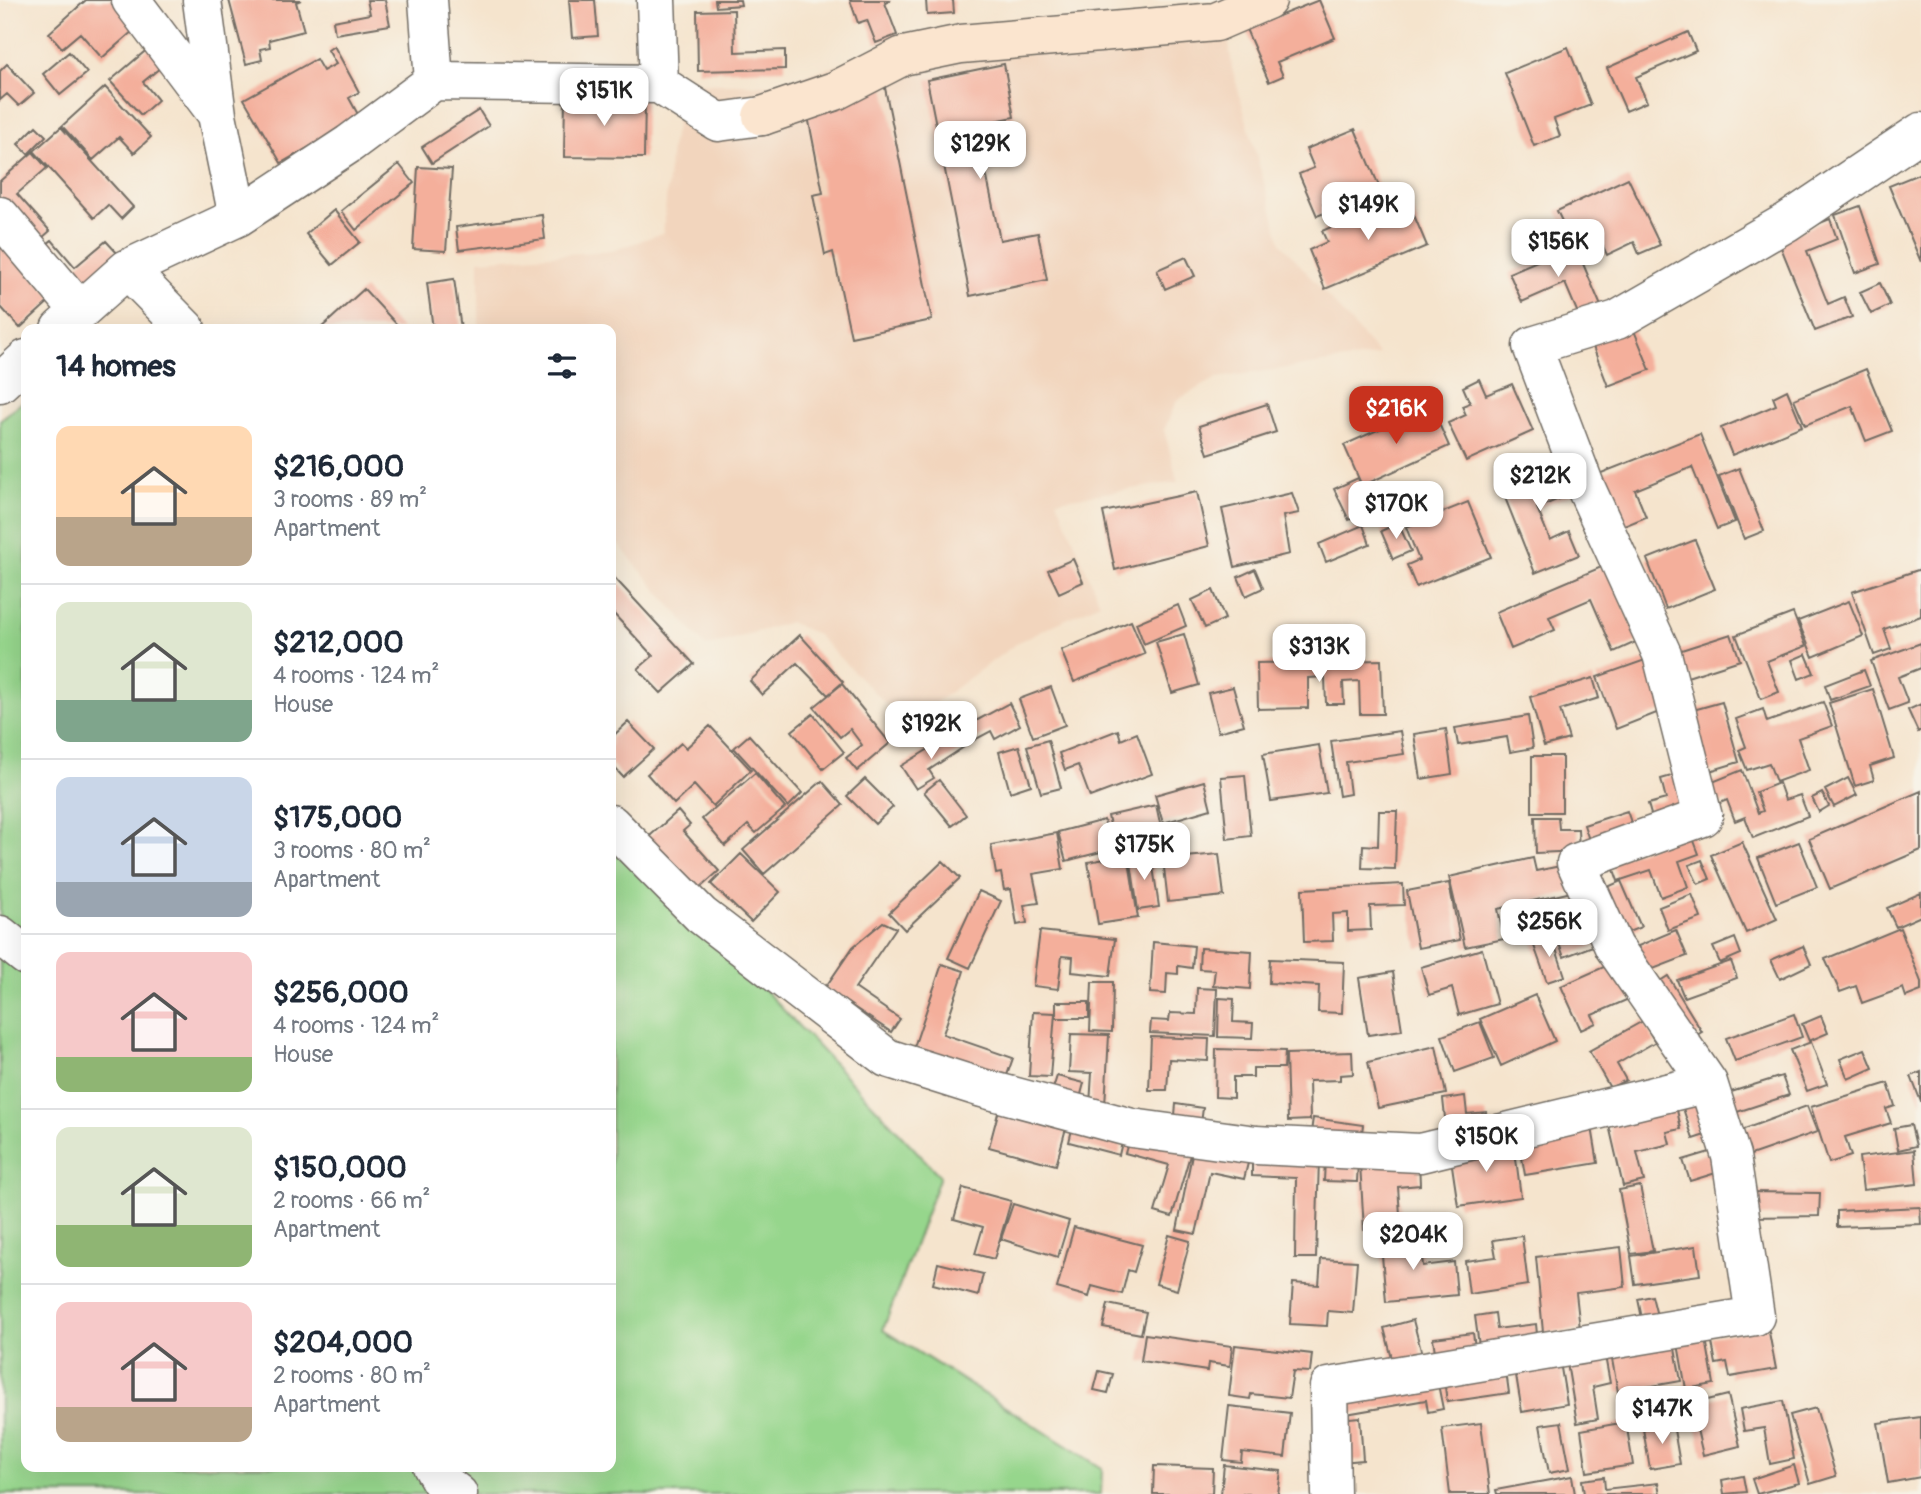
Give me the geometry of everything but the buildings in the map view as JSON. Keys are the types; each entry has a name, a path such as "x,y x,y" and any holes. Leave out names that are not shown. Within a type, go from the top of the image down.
{"street":[{"path":"131,0 217,115"},
{"path":"202,0 217,115 238,216"},
{"path":"428,0 434,80"},
{"path":"656,0 659,84"},
{"path":"0,216 70,320 127,269 238,216 349,144 434,80 659,84 718,122 762,116 835,91 903,56 961,44 1216,22 1267,0"},
{"path":"1331,1494 1329,1387 1755,1316 1731,1156 1708,1083 1614,947 1576,863 1703,817 1662,654 1585,486 1532,346 1617,320 1787,222 1921,132"},
{"path":"127,269 181,324"},
{"path":"0,383 21,364"},
{"path":"616,829 701,915 887,1058 1132,1128 1256,1145 1420,1153 1708,1083"},
{"path":"0,935 21,952"},
{"path":"435,1472 440,1480 458,1494"}],"shaded area":[{"path":"1228,36 1232,68 1281,243 1379,355 1217,378 1177,400 1164,430 1178,482 1057,500 1100,603 1020,641 906,724 817,635 790,622 706,647 616,542 616,324 479,324 479,260 612,251 663,233 671,148 686,83 772,85 839,65 979,58"}],"green space":[{"path":"21,403 21,1472 616,1472 616,832 940,1176 883,1330 1102,1468 1101,1494 0,1494 0,420"}]}
